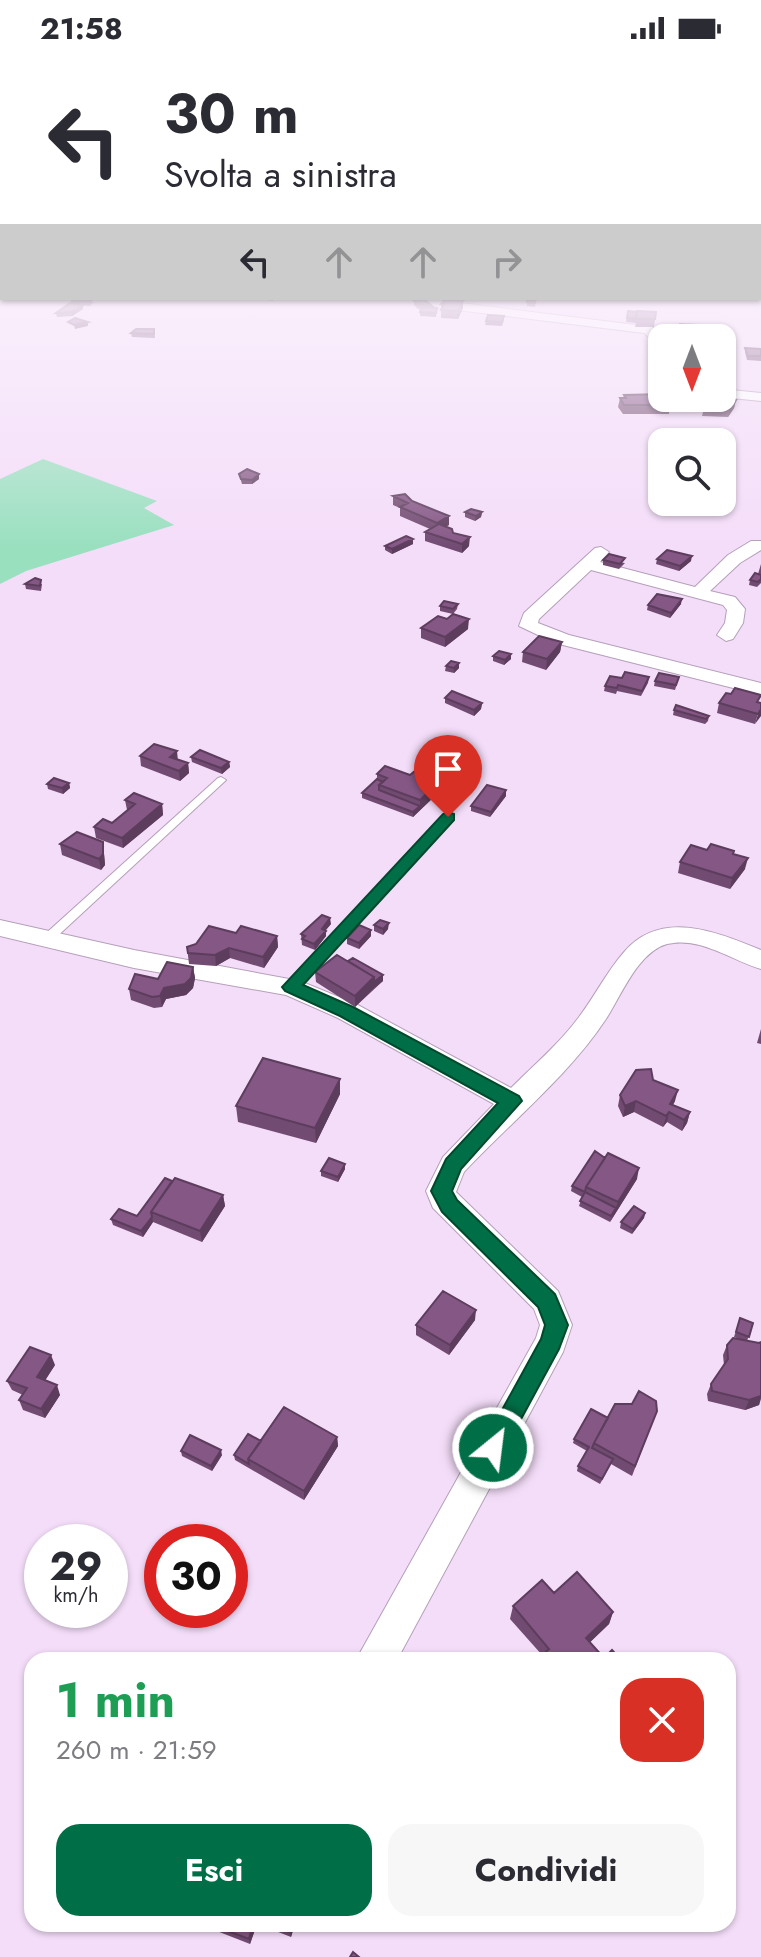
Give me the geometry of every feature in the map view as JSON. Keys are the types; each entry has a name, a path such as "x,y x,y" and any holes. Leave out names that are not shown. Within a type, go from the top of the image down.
{"street":[{"path":"736,394 761,397"},
{"path":"699,592 734,559 757,545"},
{"path":"726,635 734,623 736,609 729,601 595,558 530,617 528,626 562,639 761,689"},
{"path":"0,928 134,959 291,987 347,1011 512,1101"},
{"path":"380,1652 551,1342 556,1325 547,1301 449,1206 441,1191 453,1165 583,1030 639,953 656,939 678,936 710,940 761,960"}],"lane":[{"path":"47,939 221,780"},
{"path":"291,987 448,817"}],"green space":[{"path":"43,459 157,501 144,508 174,525 26,571 0,584 0,479"}],"building":[{"path":"648,394 648,405 624,405 620,398 626,398 624,395"},
{"path":"247,469 259,474 252,480 241,479 239,474"},
{"path":"405,494 412,501 449,516 437,523 400,507 408,503 393,496"},
{"path":"471,509 482,512 476,516 465,512"},
{"path":"439,524 452,529 453,533 470,537 462,544 425,532"},
{"path":"406,536 413,539 392,549 385,546"},
{"path":"667,550 692,556 680,566 657,559"},
{"path":"609,554 625,558 620,564 603,560"},
{"path":"755,573 761,575 758,582 750,580"},
{"path":"35,578 41,580 40,586 25,584"},
{"path":"657,594 682,599 671,613 648,605"},
{"path":"444,601 458,604 453,609 440,606"},
{"path":"453,614 469,619 445,637 421,628 438,616 447,619"},
{"path":"539,636 562,642 547,659 523,652"},
{"path":"499,651 511,654 505,660 493,656"},
{"path":"451,661 459,663 454,668 446,666"},
{"path":"625,672 649,677 642,691 618,685 617,688 605,686 610,676 622,678"},
{"path":"659,673 679,677 676,685 655,681"},
{"path":"735,688 761,695 757,702 761,703 758,714 719,703 726,693 731,694"},
{"path":"452,691 482,703 474,710 445,698"},
{"path":"676,705 709,716 706,719 674,710"},
{"path":"154,744 177,751 170,757 188,763 179,771 140,756"},
{"path":"200,750 229,762 221,768 191,757"},
{"path":"385,766 410,775 421,766 460,780 451,789 437,784 420,800 379,785 387,778 377,774"},
{"path":"54,778 69,783 62,788 47,784"},
{"path":"377,779 383,782 379,790 420,806 413,812 362,793"},
{"path":"487,785 506,790 491,812 471,806"},
{"path":"134,793 162,804 122,838 94,827 103,819 112,823 135,804 125,800"},
{"path":"77,832 103,842 103,854 99,859 60,844"},
{"path":"711,844 748,858 732,878 680,862 691,845 707,850"},
{"path":"322,915 330,918 322,929 326,931 314,944 302,939 305,936 301,934"},
{"path":"380,920 389,923 383,929 374,925"},
{"path":"359,925 371,930 359,943 347,938"},
{"path":"209,926 236,933 241,926 277,936 263,957 229,948 215,955 188,953 187,947 196,944"},
{"path":"337,955 374,977 355,996 315,972"},
{"path":"353,958 383,975 374,982 374,977 348,961"},
{"path":"167,962 193,967 191,978 185,984 164,988 160,996 152,997 129,989 135,974 158,979"},
{"path":"263,1058 340,1079 315,1128 236,1106"},
{"path":"651,1069 653,1080 678,1090 670,1104 690,1112 684,1120 669,1112 666,1116 636,1101 625,1106 620,1095 636,1070"},
{"path":"595,1151 605,1158 585,1192 572,1186"},
{"path":"608,1153 639,1168 618,1202 586,1187"},
{"path":"329,1158 345,1164 338,1177 321,1171"},
{"path":"165,1178 172,1181 141,1231 111,1219 119,1209 137,1216"},
{"path":"175,1178 223,1195 200,1231 151,1212"},
{"path":"585,1192 616,1208 611,1216 580,1201"},
{"path":"634,1206 645,1213 633,1229 621,1222"},
{"path":"443,1291 476,1310 450,1345 416,1325"},
{"path":"740,1318 753,1323 749,1337 736,1332"},
{"path":"733,1338 761,1342 761,1396 749,1400 712,1391 711,1384 728,1359 727,1345"},
{"path":"30,1347 51,1355 37,1377 57,1385 41,1409 19,1400 27,1388 7,1381"},
{"path":"639,1391 656,1401 657,1411 635,1466 594,1443 615,1404 632,1404"},
{"path":"284,1407 337,1437 304,1491 248,1459"},
{"path":"591,1409 608,1418 592,1448 613,1459 602,1479 578,1466 589,1447 574,1439"},
{"path":"248,1434 261,1441 248,1459 249,1464 234,1455"},
{"path":"190,1435 221,1450 211,1466 181,1451"},
{"path":"577,1572 613,1612 586,1638 599,1652 545,1652 549,1649 513,1606 542,1580 554,1593"},
{"path":"230,1932 251,1932 249,1939"}],"route":[{"path":"448,817 291,987 347,1011 512,1101 453,1165 441,1191 449,1206 468,1221 547,1301 556,1325 551,1342 493,1448"}]}
